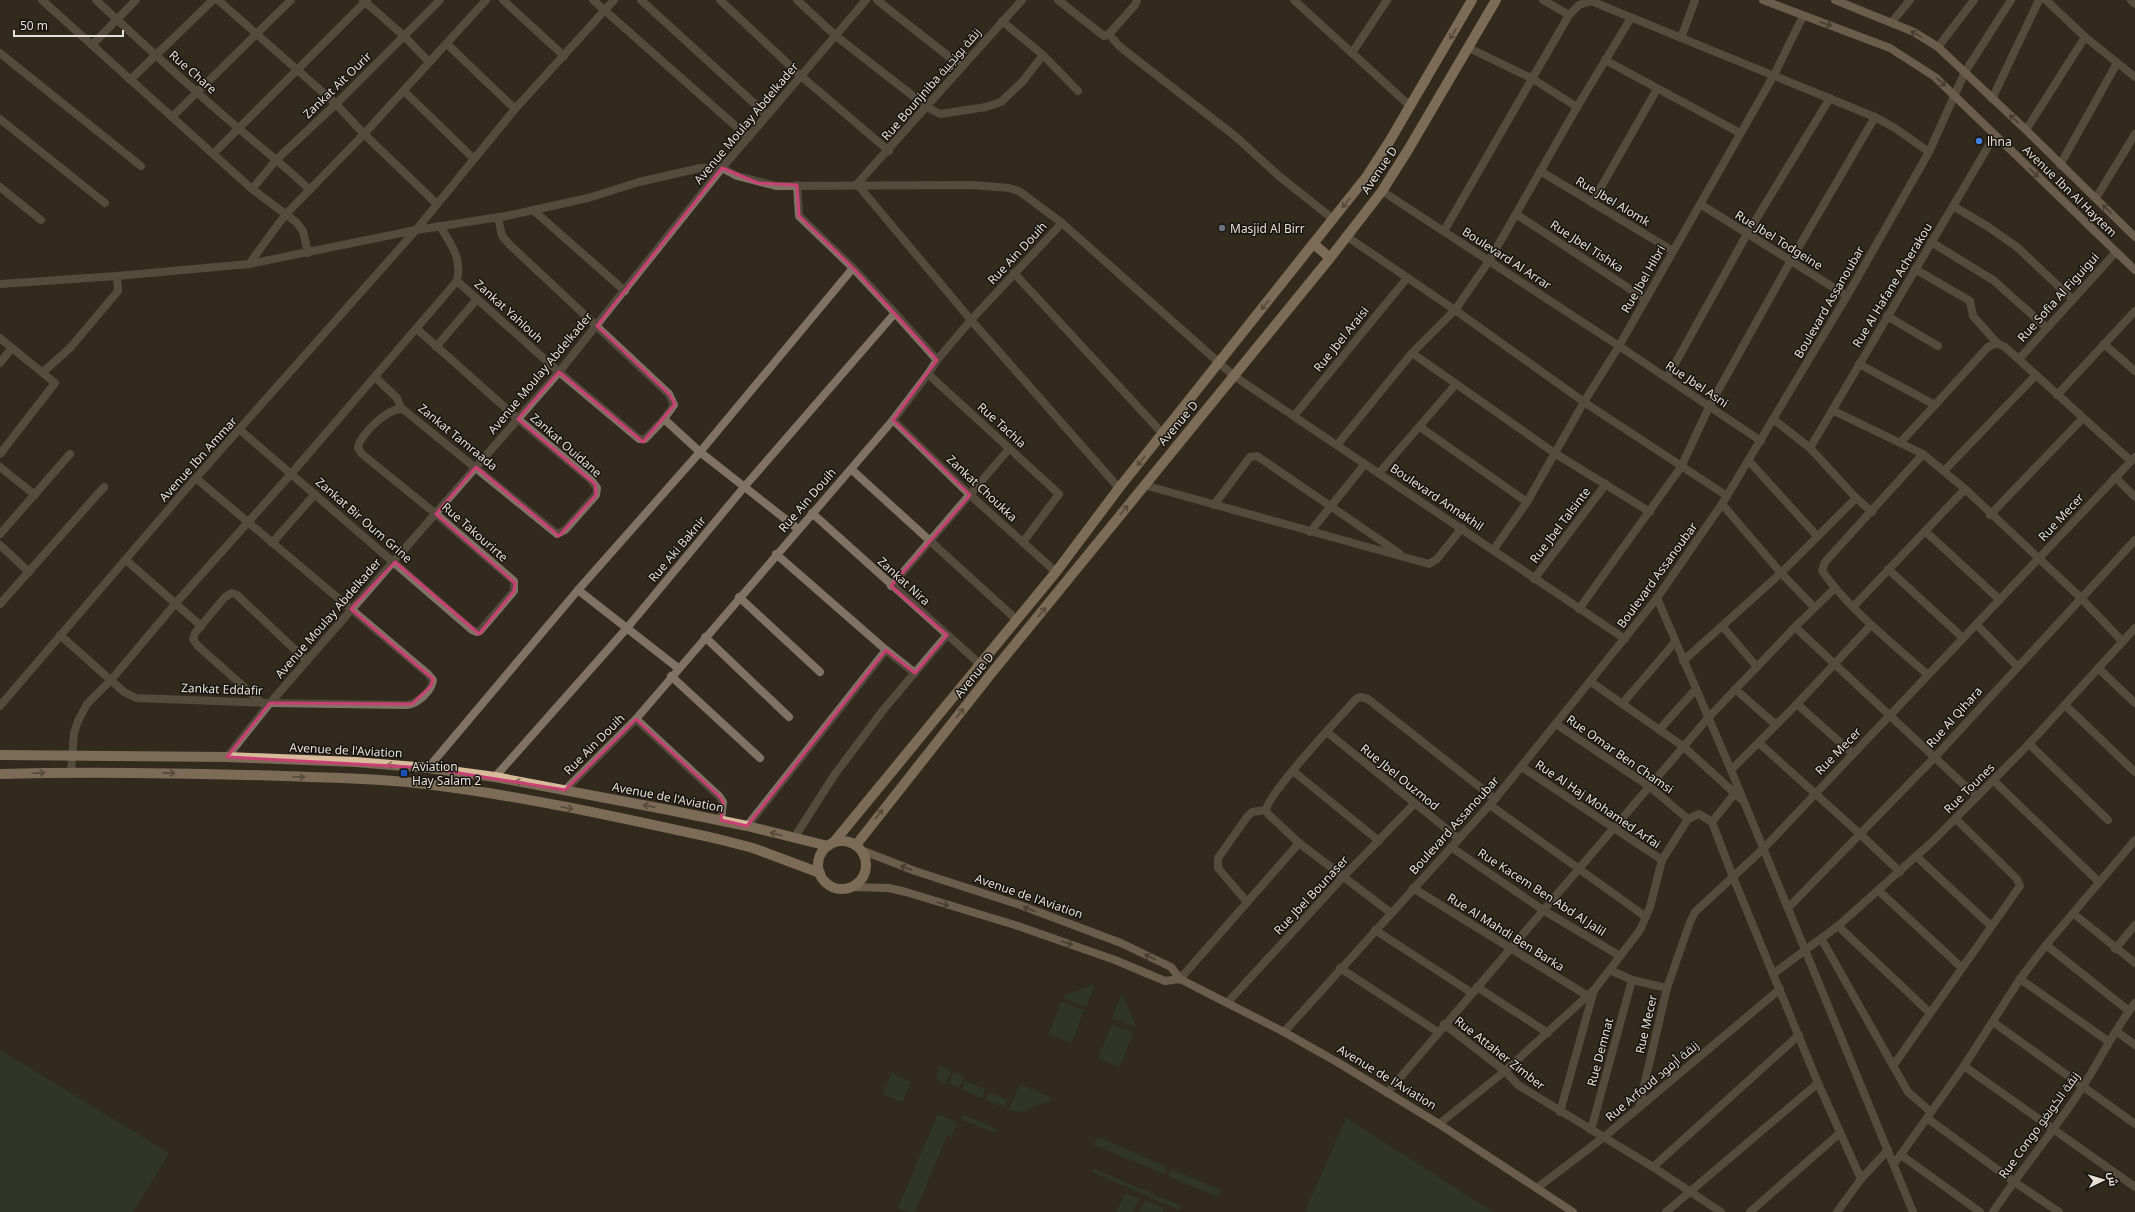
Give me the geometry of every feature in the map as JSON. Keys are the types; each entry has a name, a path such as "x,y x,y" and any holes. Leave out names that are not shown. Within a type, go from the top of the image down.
{"main road":[{"name":"Avenue D","path":"831,844 981,665 1056,572 1119,488 1375,166 1472,0"},
{"name":"Avenue D","path":"858,848 1144,485 1330,258 1382,191 1469,48 1496,0"},
{"path":"1314,244 1330,258"},
{"name":"Avenue de l'Aviation","path":"0,755 72,754 227,757 355,762 428,768 495,777 565,790 721,820 794,838 831,844"},
{"path":"0,774 71,772 265,776 355,779 424,784 491,793 718,839 753,848 820,873 829,885 843,889 857,884 865,872 866,864 858,848 849,842 831,844 819,858 820,873"}],"street":[{"path":"42,0 93,44 130,80 252,189 296,222 303,231 308,253"},
{"path":"49,7 56,0"},
{"name":"Rue Chare","path":"96,0 156,55 239,128 277,159 310,190"},
{"path":"93,44 136,0"},
{"path":"130,80 213,0"},
{"path":"218,0 336,104 364,134 437,204"},
{"path":"172,117 292,0"},
{"name":"Zankat Ait Ourir","path":"252,189 277,159 336,104 440,0"},
{"path":"249,264 285,215 364,134 486,0"},
{"path":"503,0 564,56"},
{"path":"593,0 748,137"},
{"name":"Avenue Ibn Ammar","path":"0,706 60,634 416,230 515,109 614,0"},
{"path":"640,0 767,115"},
{"path":"720,0 801,76 889,150"},
{"path":"797,0 836,36 927,108 940,114 1001,102 1023,81 1043,55"},
{"name":"Avenue Moulay Abdelkader","path":"227,757 270,703 436,514 597,326 722,168 866,0"},
{"path":"877,0 962,67"},
{"name":"Rue Bounjniba زنقة بونجيبة","path":"857,184 927,108 1022,0"},
{"path":"1058,0 1104,36 1108,34 1135,5 1137,0"},
{"path":"1294,0 1410,106"},
{"path":"1352,53 1387,0"},
{"path":"1543,0 1569,15"},
{"path":"1681,38 1695,0"},
{"name":"Avenue Ibn Al Haytem","path":"1763,0 1890,48 1935,77 2135,270"},
{"name":"Avenue Ibn Al Haytem","path":"1835,0 1849,2 1914,32 1938,47 2135,236"},
{"path":"1892,22 1910,0"},
{"path":"1938,47 1974,0"},
{"name":"Boulevard Assanoubar","path":"1284,1032 1412,888 1492,802 1591,682 1657,598 1722,504 1847,296 1929,152 1965,72 2011,0"},
{"path":"1992,99 2039,0"},
{"path":"2046,0 2085,37 2135,77"},
{"path":"2131,0 2135,4"},
{"path":"213,154 365,1 404,36 429,62"},
{"path":"1444,232 1569,15 1579,5 1591,1 1875,117 1895,128 1929,152"},
{"name":"Rue Jbel Hibri","path":"1494,549 1527,502 1556,454 1584,402 1619,346 1645,298 1774,75 1803,16"},
{"path":"1338,445 1412,353 1455,310 1489,261 1577,107 1631,18"},
{"path":"1002,21 1043,55 1078,91"},
{"path":"1108,34 1120,46 1235,136 1279,176 1333,219"},
{"path":"2026,130 2085,37"},
{"path":"446,44 515,109"},
{"path":"1469,48 1533,79 1577,107"},
{"path":"0,53 141,166"},
{"path":"1605,60 1740,133"},
{"path":"2060,165 2117,63"},
{"path":"1592,203 1657,88"},
{"path":"404,91 474,159"},
{"path":"1667,378 1747,234 1830,98"},
{"path":"1579,609 1650,512 1681,466 1709,407 1790,262 1875,117"},
{"path":"0,119 105,203"},
{"path":"2096,198 2135,134"},
{"name":"Rue Al Hafane Acherakou","path":"1810,448 1995,135"},
{"path":"0,284 117,276 249,264 416,230 534,210 588,198 682,171 700,168 722,168"},
{"name":"Boulevard Annakhil","path":"722,168 737,176 758,183 776,186 857,184 972,185 1009,188 1019,191 1062,223 1234,376 1494,549 1534,580 1625,639"},
{"name":"Rue Jbel Alomk","path":"1540,171 1673,251"},
{"path":"857,184 971,320 1119,488"},
{"path":"797,185 799,216 853,268 937,360"},
{"path":"0,187 41,220"},
{"name":"Boulevard Al Arrar","path":"1382,191 1619,346"},
{"name":"Rue Jbel Todgeine","path":"1700,204 1790,262 1847,296"},
{"path":"1953,206 1987,226 2017,247 2072,299"},
{"path":"534,210 625,291"},
{"name":"Rue Jbel Tishka","path":"1516,214 1645,298"},
{"path":"498,217 502,236 510,245 673,398 674,405 664,419 700,452 746,486 798,529"},
{"name":"Rue Ain Douih","path":"565,790 636,719 671,676 893,420 937,360 971,320 1062,223"},
{"path":"71,772 74,733 81,713 87,704 111,680 174,604 291,474 457,281 460,268 456,253 440,226"},
{"path":"1346,236 1455,310 1584,402 1727,496"},
{"path":"1931,242 1993,280 2046,326"},
{"name":"Rue Sofia Al Figuigui","path":"2019,359 2046,326 2097,274 2116,252"},
{"path":"428,768 578,590 700,452 853,268"},
{"path":"1915,270 1970,301 1973,316 1997,343 2005,347 2083,418 2133,459"},
{"path":"1014,273 1163,434"},
{"path":"43,372 70,348 118,291 117,276"},
{"name":"Rue Jbel Araisi","path":"1294,416 1407,278"},
{"name":"Zankat Yahlouh","path":"457,281 558,372 636,437 645,440 664,419"},
{"path":"436,347 477,299"},
{"path":"2057,395 2135,311"},
{"name":"Rue Aki Baknir","path":"495,777 627,628 746,486 895,313"},
{"path":"1887,316 1938,346"},
{"name":"Zankat Ouidane","path":"416,329 518,419 591,480 597,488 596,496 565,530 560,533 554,532"},
{"path":"0,338 11,349 43,372 55,383 0,454"},
{"path":"1901,442 1988,347 1997,343"},
{"path":"2104,344 2135,370"},
{"name":"Rue Jbel Asni","path":"1619,346 1760,441"},
{"path":"0,363 11,349"},
{"path":"1412,353 1556,454 1650,512"},
{"path":"1859,364 1934,405"},
{"name":"Rue Tachla","path":"928,374 1059,494 1023,542"},
{"path":"1944,471 2036,375"},
{"path":"375,377 397,398 401,408"},
{"path":"1379,473 1456,384"},
{"name":"Zankat Tamraada","path":"364,455 358,448 360,440 384,416 394,409 401,408 415,417 554,532"},
{"path":"1832,410 1901,442 1923,454 1965,489 1990,515 2080,597 2122,641"},
{"path":"1990,515 2083,418"},
{"path":"1773,419 1810,448 1856,498 1872,512"},
{"name":"Zankat Choukka","path":"893,420 970,495 1056,572"},
{"path":"1420,427 1527,502"},
{"name":"Zankat Bir Oum Grine","path":"240,430 472,630"},
{"path":"891,586 1010,449"},
{"path":"0,534 70,454"},
{"path":"1923,454 1822,568 1822,571 1835,588 1853,607 1928,675"},
{"name":"Rue Takourirte","path":"364,455 512,578 515,584 514,591 483,629 477,632 472,630"},
{"path":"1214,505 1250,457 1255,455 1264,459 1403,556"},
{"name":"Rue Mecer","path":"1639,1107 1667,988 1690,922 1696,912 1763,849 1814,793 2000,600 2133,459"},
{"path":"1749,461 1816,536"},
{"path":"1310,532 1366,464"},
{"path":"0,467 35,495"},
{"path":"851,469 1017,620"},
{"path":"2115,477 2135,497"},
{"path":"196,479 351,609"},
{"name":"Rue Jbel Talsinte","path":"1534,580 1606,484"},
{"path":"1144,485 1310,532 1403,556 1425,564 1433,563 1462,528"},
{"path":"0,604 104,487"},
{"path":"1853,607 1965,489"},
{"path":"272,543 315,494"},
{"path":"1683,661 1723,627 1781,573 1816,536 1856,498"},
{"path":"1722,504 1781,573 1814,607"},
{"name":"Zankat Nira","path":"812,513 891,586 981,665"},
{"path":"1926,530 2000,600"},
{"name":"Rue Al Qihara","path":"1788,908 1935,757 2080,597 2135,540"},
{"path":"0,545 29,572"},
{"path":"776,554 886,650 915,672"},
{"path":"126,560 174,604 201,626"},
{"path":"1888,569 1963,638"},
{"path":"1387,1093 1444,1024 1510,950 1708,718 1814,607 1835,588"},
{"path":"578,590 678,668"},
{"path":"261,702 195,642 193,637 229,594 235,594 240,597 307,661"},
{"path":"739,597 820,672"},
{"path":"1657,598 1695,690 1731,770 1913,1212"},
{"name":"Zankat Eddafir","path":"60,634 124,692 136,698 270,703 407,705 416,702 431,686 432,678 351,609"},
{"path":"1976,624 2017,666"},
{"path":"1731,770 1797,704 1835,662 1872,625"},
{"path":"1723,627 1757,667"},
{"path":"1795,627 1835,662 1977,797"},
{"name":"Rue Tounes","path":"1806,950 1822,940 1900,872 1956,819 2029,744 2122,641 2135,629"},
{"path":"794,838 835,774 915,672 947,635"},
{"path":"705,637 789,717"},
{"path":"1622,704 1675,642"},
{"path":"747,826 886,650"},
{"path":"2098,668 2135,703"},
{"path":"671,676 760,758"},
{"path":"1591,682 1684,747 1743,801"},
{"path":"1735,689 1776,725"},
{"path":"1659,730 1695,690"},
{"path":"1391,913 1299,843 1268,814 1266,810 1268,802 1326,732 1356,699 1366,698 1492,802 1646,917"},
{"path":"1797,704 1852,753"},
{"path":"2065,705 2135,772"},
{"path":"636,719 719,796 723,802 721,820"},
{"name":"Rue Omar Ben Chamsi","path":"1556,724 1650,787 1688,820"},
{"name":"Rue Jbel Ouzmod","path":"1326,732 1458,839"},
{"path":"1759,743 1900,872"},
{"path":"2029,744 2108,820"},
{"name":"Rue Al Haj Mohamed Arfai","path":"1522,766 1662,860"},
{"path":"1293,772 1379,841"},
{"path":"1994,781 2099,882"},
{"path":"1712,822 1735,793"},
{"name":"Rue Jbel Bounaser","path":"1227,1003 1344,876 1414,804"},
{"path":"1247,902 1218,868 1218,858 1252,812 1266,810"},
{"path":"1439,1124 1505,1071 1595,989 1632,941 1646,917 1662,860 1688,820 1699,814 1712,822 1732,877 1818,1082 1861,1178"},
{"path":"1893,1066 1990,925 2018,888 2020,883 1956,819"},
{"path":"1894,1164 1964,1066 2020,979 2046,945 2074,914 2135,840"},
{"path":"1180,979 1299,843"},
{"name":"Rue Kacem Ben Abd Al Jalil","path":"1451,847 1544,910 1620,956"},
{"name":"Avenue de l'Aviation","path":"858,848 915,871 1020,905 1121,943 1171,967 1180,979 1284,1032 1337,1062 1439,1124 1572,1212"},
{"path":"1917,856 1990,925"},
{"name":"Avenue de l'Aviation","path":"850,887 889,888 906,892 1015,926 1115,960 1165,981 1180,979"},
{"name":"Rue Al Mahdi Ben Barka","path":"1412,888 1510,950 1588,996"},
{"path":"1878,891 1961,967"},
{"path":"2074,914 2115,949 2135,963"},
{"path":"2115,949 2135,925"},
{"path":"1838,926 1930,1012"},
{"path":"1375,930 1548,1033"},
{"path":"1822,940 1908,1092 1929,1115 2013,1181 2059,1212"},
{"path":"2046,945 2129,1011"},
{"path":"1773,974 1806,950"},
{"name":"Rue Attaher Zimber","path":"1340,968 1438,1032"},
{"path":"1610,970 1632,980 1667,988"},
{"path":"2020,979 2108,1041"},
{"name":"Rue Demnat","path":"1591,1130 1632,980"},
{"path":"1560,1112 1595,989"},
{"name":"Rue Arfoud زنقة أرفود","path":"1537,1188 1604,1137 1780,989"},
{"name":"Rue Congo زنقة الكونغو","path":"1993,1212 2013,1181 2054,1128 2082,1088 2108,1041 2135,1003"},
{"path":"1993,1022 2082,1088 2135,1124"},
{"name":"Rue Attaher Zimber","path":"1444,1024 1505,1071 1518,1085 1560,1112 1653,1167 1721,1212"},
{"path":"2116,1031 2135,1045"},
{"path":"1653,1167 1799,1035"},
{"path":"1964,1066 2054,1128 2135,1187"},
{"path":"1666,1212 1818,1082"},
{"path":"1750,1212 1840,1133"},
{"path":"1836,1212 1861,1178 1888,1150"},
{"path":"1901,1154 1980,1212"}],"highlighted area":[{"path":"722,168 758,183 797,185 799,216 853,268 937,360 893,420 970,495 891,586 947,635 915,673 886,650 747,826 721,820 723,802 719,796 636,719 565,790 428,768 227,757 270,703 412,704 431,686 433,679 351,609 395,562 479,634 514,591 515,583 436,514 476,467 559,536 596,495 595,484 518,419 559,372 643,442 675,404 669,394 597,326"}],"green space":[{"path":"1095,984 1086,1007 1062,997"},
{"path":"1122,993 1137,1028 1112,1018"},
{"path":"1061,1002 1084,1010 1072,1043 1049,1034"},
{"path":"1112,1024 1133,1032 1120,1067 1098,1058"},
{"path":"0,1050 169,1153 133,1212 0,1212"},
{"path":"940,1066 951,1071 945,1085 936,1078"},
{"path":"954,1072 964,1076 959,1088 949,1084"},
{"path":"892,1073 911,1082 902,1102 883,1094"},
{"path":"965,1081 985,1089 982,1098 962,1089"},
{"path":"1020,1084 1052,1098 1047,1102 1020,1112 1013,1111 1009,1109"},
{"path":"989,1092 1007,1100 1004,1107 986,1100"},
{"path":"938,1114 957,1123 951,1137 947,1136 915,1212 909,1212 898,1208"},
{"path":"963,1115 997,1129 995,1133 961,1119"},
{"path":"1346,1118 1493,1212 1305,1212"},
{"path":"1098,1137 1167,1167 1164,1174 1094,1145"},
{"path":"1094,1169 1181,1206 1179,1210 1092,1172"},
{"path":"1171,1169 1221,1190 1218,1197 1168,1176"},
{"path":"1125,1193 1139,1199 1133,1212 1116,1212"},
{"path":"1145,1200 1164,1209 1163,1212 1139,1212"}],"place":[{"name":"lhna","path":"1979,141"},
{"name":"Masjid Al Birr","path":"1222,228"},
{"name":"Aviation Hay Salam 2","path":"404,773"}]}
